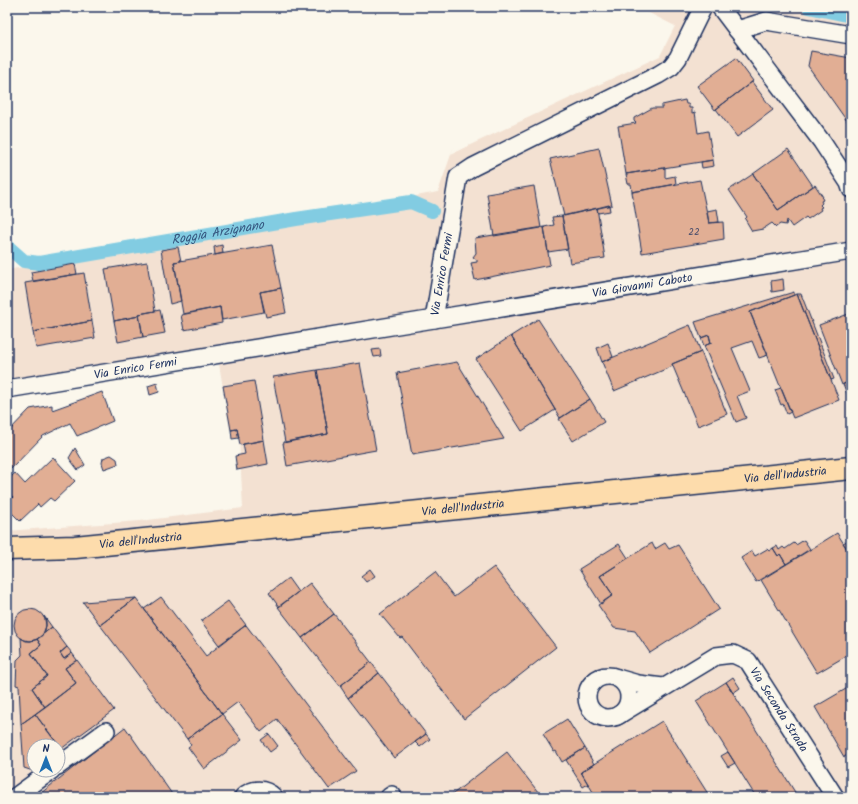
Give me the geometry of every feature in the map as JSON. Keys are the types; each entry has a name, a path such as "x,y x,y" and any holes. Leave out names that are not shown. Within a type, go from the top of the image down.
{"main road":[{"name":"Via dell'Industria","path":"7,548 75,547 851,468"},
{"name":"Via dell'Industria","path":"7,563 75,547"}],"street":[{"name":"Via Enrico Fermi","path":"7,390 434,319 458,177 473,167 658,75 670,67 678,58 703,7"},
{"path":"720,7 822,142 850,183 851,188"},
{"path":"737,30 766,21 851,35"},
{"name":"Via Giovanni Caboto","path":"434,319 851,249"},
{"name":"Via Seconda Strada","path":"617,716 716,656 733,654 748,661 835,797"},
{"path":"615,677 626,686 628,693 626,706 617,716 604,717 597,715 588,705 587,692 590,685 601,677 615,677 638,684 663,687"},
{"path":"66,760 106,731"},
{"path":"15,797 41,778"},
{"path":"243,797 252,791 259,790 266,791 274,796"}],"shaded area":[{"path":"637,7 851,7 851,797 7,797 7,531 140,521 243,508 239,438 237,429 230,430 219,364 7,399 7,270 438,192 451,154 660,56 675,26"}],"building":[{"path":"811,51 851,58 851,113 849,124 808,66"},
{"path":"736,58 753,81 715,110 697,86"},
{"path":"752,82 773,110 737,137 716,109"},
{"path":"685,100 686,104 689,104 689,108 692,108 692,113 695,112 698,133 708,131 713,160 626,174 618,126 636,123 634,118 652,108 662,108 662,105"},
{"path":"599,148 612,205 564,216 550,159"},
{"path":"788,149 813,186 778,210 753,174"},
{"path":"713,160 714,166 702,168 701,162"},
{"path":"665,168 665,178 675,176 676,184 632,192 631,184 628,184 626,174"},
{"path":"753,174 778,210 815,185 823,197 820,205 822,207 820,208 821,210 808,219 806,217 792,227 787,220 786,225 780,224 776,227 772,223 763,229 752,231 745,219 747,217 729,190"},
{"path":"700,180 709,223 723,222 724,239 642,253 632,192"},
{"path":"534,186 541,228 494,236 487,194"},
{"path":"609,205 610,211 598,213 597,208"},
{"path":"597,208 605,258 570,263 562,216"},
{"path":"717,209 719,222 709,223 707,211"},
{"path":"562,216 568,249 548,252 544,227 554,225 552,217"},
{"path":"544,227 550,265 475,280 471,263 477,262 477,260 473,257 476,253 475,238"},
{"path":"222,245 223,253 215,255 214,247"},
{"path":"272,245 281,288 260,292 264,312 222,320 220,307 183,314 174,262"},
{"path":"178,247 181,261 174,262 181,301 170,304 161,250"},
{"path":"147,262 155,311 114,321 105,269"},
{"path":"75,264 77,274 33,281 31,272"},
{"path":"84,273 92,321 33,332 25,283"},
{"path":"783,279 784,290 772,292 771,281"},
{"path":"281,288 286,313 266,317 260,292"},
{"path":"794,292 794,295 750,312 768,355 759,358 752,341 732,348 750,391 737,396 746,418 736,422 704,346 711,343 709,335 701,338 695,322"},
{"path":"797,294 801,294 834,379 831,380"},
{"path":"797,294 839,400 793,418 750,312"},
{"path":"220,307 222,323 184,330 181,315"},
{"path":"160,310 165,333 143,337 139,314"},
{"path":"851,313 851,381 842,385 819,325"},
{"path":"139,316 143,337 118,342 114,321"},
{"path":"538,319 590,399 560,418 511,336"},
{"path":"92,321 95,338 36,348 33,332"},
{"path":"690,325 701,352 672,364 673,366 614,391 602,362"},
{"path":"709,335 711,343 704,346 701,338"},
{"path":"511,336 555,410 522,431 476,359"},
{"path":"608,343 613,357 602,362 597,348"},
{"path":"380,349 381,356 374,357 372,350"},
{"path":"701,352 727,414 698,426 672,364"},
{"path":"457,362 504,439 412,455 397,373"},
{"path":"360,363 376,450 287,466 283,443 328,434 317,370"},
{"path":"317,370 328,434 285,442 273,377"},
{"path":"254,381 264,440 240,445 237,429 231,430 223,386"},
{"path":"851,381 851,403 843,384"},
{"path":"157,383 159,392 150,395 148,386"},
{"path":"781,388 791,412 787,414 783,404 781,405 775,390"},
{"path":"102,392 113,421 77,436 70,423 43,436 12,468 7,463 7,433 30,409 52,405 52,410"},
{"path":"590,399 604,422 573,441 559,419"},
{"path":"237,429 239,438 232,439 231,430"},
{"path":"264,440 268,464 237,470 235,456 245,454 243,444"},
{"path":"75,448 85,465 78,470 69,458"},
{"path":"111,455 117,459 118,464 104,469 102,463 103,458"},
{"path":"53,457 75,481 54,501 50,498 40,507 38,504 20,521 7,506 9,504 8,502 13,497 7,491 7,481 15,473 25,484"},
{"path":"837,533 851,555 851,653 817,673 761,580"},
{"path":"851,539 851,555 843,543"},
{"path":"804,540 810,549 786,564 780,554 778,556 773,548 777,546 779,550 783,547 785,549 794,543 796,545"},
{"path":"652,543 655,549 665,543 669,549 678,545 719,609 650,653 635,631 614,628 598,605 613,595 600,576"},
{"path":"619,544 628,558 600,576 613,595 601,604 579,569"},
{"path":"773,548 778,556 780,554 786,564 756,582 741,558 752,551 755,556 767,549 769,551"},
{"path":"494,567 556,647 464,719 402,637 400,638 380,614 435,572 454,597"},
{"path":"370,569 375,576 366,582 361,576"},
{"path":"288,578 298,592 279,607 269,593"},
{"path":"310,583 334,614 302,638 278,607"},
{"path":"161,597 206,656 246,625 356,771 329,789 277,719 261,732 238,702 222,714 144,609"},
{"path":"136,598 100,625 83,602"},
{"path":"136,598 222,714 187,739 100,625"},
{"path":"228,601 246,625 219,645 201,621"},
{"path":"27,609 33,609 43,616 46,625 45,631 39,638 33,641 27,641 17,634 14,628 14,622 21,612"},
{"path":"334,614 371,662 340,686 302,638"},
{"path":"44,616 52,627 43,634 46,626"},
{"path":"52,627 67,647 60,653 64,659 72,653 77,660 65,668 76,683 45,707 32,688 47,676 31,653 41,645 37,639"},
{"path":"21,638 26,641 37,639 41,645 31,653 47,676 32,688 45,707 21,724 19,686 16,685 17,660 22,655"},
{"path":"67,647 72,653 64,659 60,653"},
{"path":"77,660 114,710 66,745 66,738 53,738 35,714 76,683 65,668"},
{"path":"371,662 379,673 348,698 340,686"},
{"path":"379,673 426,734 394,758 348,698"},
{"path":"733,677 740,688 733,693 726,682"},
{"path":"726,682 798,797 756,797 696,701"},
{"path":"851,686 851,753 844,757 815,707"},
{"path":"35,714 53,738 26,738 26,769 24,768 21,724"},
{"path":"222,714 242,740 204,769 188,747 191,745 187,739"},
{"path":"567,719 585,748 562,762 556,751 554,752 543,734"},
{"path":"662,721 710,797 596,797 581,772"},
{"path":"125,727 174,797 36,797 60,778 66,778 66,773"},
{"path":"269,734 278,746 270,752 261,740"},
{"path":"426,734 430,739 420,747 415,742"},
{"path":"585,748 594,764 581,772 588,784 583,787 566,760"},
{"path":"507,752 542,797 449,797"},
{"path":"728,752 735,763 728,767 721,756"}],"waterway":[{"path":"809,7 851,16"},
{"name":"Roggia Arzignano","path":"7,246 24,261 39,263 296,219 411,202 432,211"}]}
